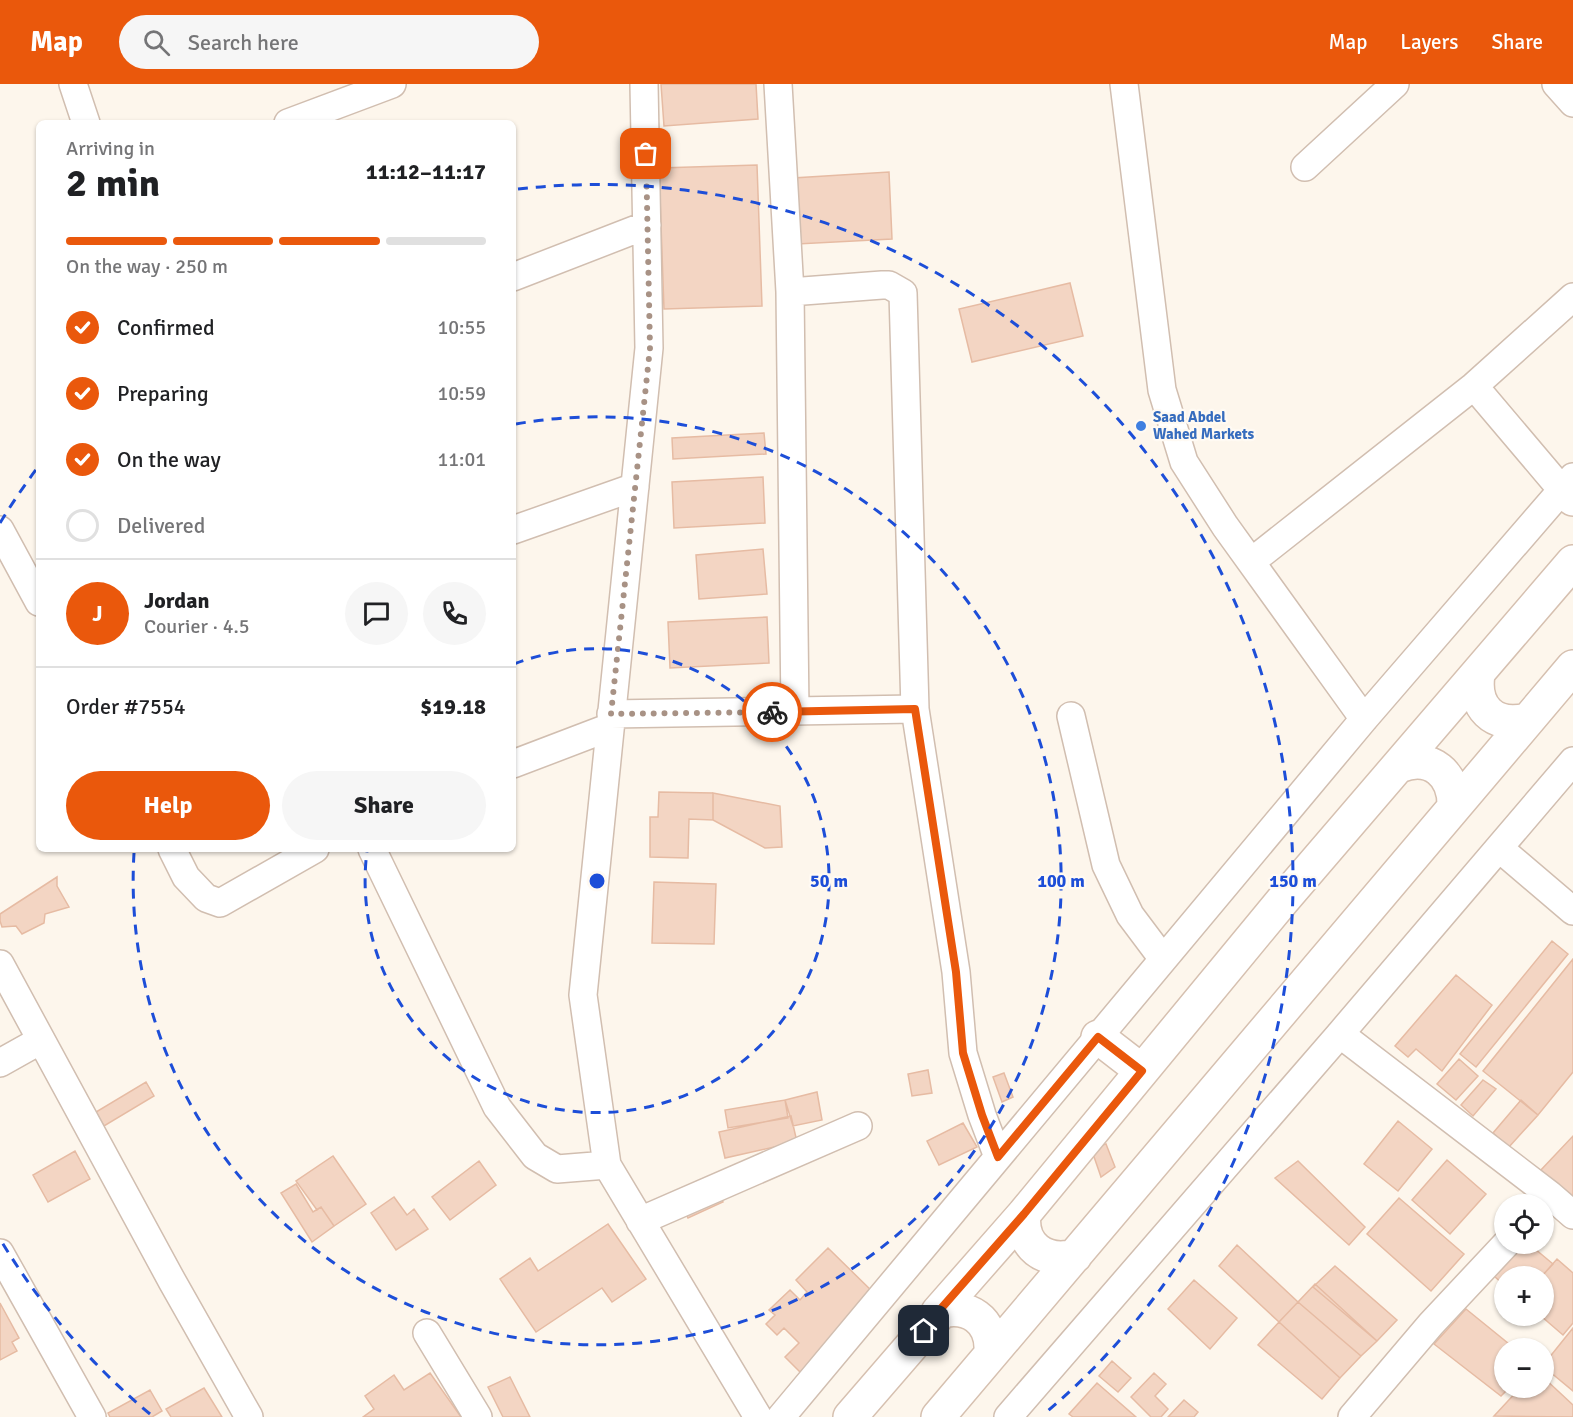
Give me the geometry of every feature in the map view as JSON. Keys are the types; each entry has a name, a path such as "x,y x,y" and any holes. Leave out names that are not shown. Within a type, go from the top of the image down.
{"street":[{"path":"73,84 85,120"},
{"path":"296,120 392,84"},
{"path":"644,84 650,348 583,995 607,1165 758,1417"},
{"path":"778,84 790,292 795,711"},
{"path":"1124,84 1162,390 1184,462 1224,526 1364,719"},
{"path":"1305,167 1395,84"},
{"path":"1556,84 1573,103"},
{"path":"516,276 647,225"},
{"path":"790,292 882,285 889,285 903,292 915,709 956,972 963,1053 998,1157"},
{"path":"1251,562 1474,386 1573,297"},
{"path":"781,1417 1364,719 1569,489 1474,386"},
{"path":"516,529 635,487"},
{"path":"0,530 36,596"},
{"path":"850,1417 1024,1214 1283,900 1573,562"},
{"path":"938,1417 1573,667"},
{"path":"1478,674 1477,695 1488,712 1506,722 1527,720"},
{"path":"516,763 611,721 795,711 915,709"},
{"path":"1071,716 1106,865 1130,915 1163,959"},
{"path":"1008,1417 1573,761"},
{"path":"1399,766 1408,762 1417,762 1436,767 1449,779 1453,788 1454,807"},
{"path":"1499,848 1573,911"},
{"path":"173,852 186,877 206,898 220,903 310,852"},
{"path":"373,852 497,1107 535,1156 557,1169 607,1165"},
{"path":"0,964 172,1281 249,1417"},
{"path":"1340,1034 1539,1194"},
{"path":"1098,1037 1142,1071"},
{"path":"0,1064 41,1040"},
{"path":"640,1221 858,1126"},
{"path":"1554,1204 1573,1215"},
{"path":"1024,1214 1024,1232 1033,1247 1048,1257 1057,1259 1075,1257"},
{"path":"0,1253 92,1417"},
{"path":"1352,1417 1431,1324 1497,1254"},
{"path":"938,1312 956,1309 973,1314 986,1326 992,1343 992,1352"},
{"path":"427,1333 478,1417"}],"building":[{"path":"661,84 756,84 758,119 664,126"},
{"path":"757,165 762,306 664,309 659,168"},
{"path":"889,172 892,239 797,244 793,178"},
{"path":"1070,283 1083,336 972,362 959,309"},
{"path":"764,433 766,454 673,459 672,438"},
{"path":"763,477 765,523 674,528 672,482"},
{"path":"763,549 767,594 699,599 696,555"},
{"path":"767,617 769,663 670,668 668,622"},
{"path":"659,792 713,793 713,820 689,819 688,858 650,857 650,817 658,817"},
{"path":"713,793 780,806 782,847 765,848 713,820"},
{"path":"57,877 57,886 69,907 45,914 44,923 22,934 16,926 2,927 0,914"},
{"path":"654,882 716,884 714,944 652,943"},
{"path":"1552,941 1568,954 1476,1067 1460,1054"},
{"path":"1573,959 1573,1072 1538,1115 1483,1071"},
{"path":"1456,975 1492,1005 1442,1071 1416,1049 1408,1057 1395,1046"},
{"path":"1459,1059 1478,1076 1456,1100 1437,1084"},
{"path":"928,1070 932,1093 912,1096 908,1074"},
{"path":"1004,1073 1013,1097 1002,1102 993,1077"},
{"path":"1483,1080 1496,1089 1473,1116 1461,1105"},
{"path":"146,1082 154,1096 104,1126 96,1112"},
{"path":"817,1092 822,1120 793,1126 785,1100"},
{"path":"785,1100 788,1118 728,1128 725,1110"},
{"path":"1521,1100 1538,1115 1509,1147 1493,1133"},
{"path":"791,1116 797,1142 725,1158 719,1132"},
{"path":"1398,1121 1432,1149 1398,1191 1364,1164"},
{"path":"963,1123 977,1147 939,1165 927,1141"},
{"path":"1573,1136 1573,1199 1540,1171"},
{"path":"1106,1144 1115,1167 1101,1177 1091,1148"},
{"path":"75,1151 90,1179 48,1202 33,1175"},
{"path":"333,1156 366,1204 334,1226 321,1207 317,1210 296,1181"},
{"path":"1447,1160 1486,1194 1450,1234 1412,1200"},
{"path":"479,1161 496,1185 450,1220 432,1197"},
{"path":"1298,1161 1365,1227 1349,1245 1275,1178"},
{"path":"296,1184 313,1212 321,1207 334,1226 312,1242 281,1193"},
{"path":"717,1189 723,1202 688,1218 682,1205"},
{"path":"394,1197 407,1215 414,1209 428,1229 396,1250 371,1213"},
{"path":"1399,1198 1464,1254 1431,1291 1367,1234"},
{"path":"608,1224 646,1279 612,1302 602,1288 536,1332 500,1279 530,1258 538,1271"},
{"path":"1237,1245 1298,1302 1279,1322 1219,1266"},
{"path":"828,1248 880,1299 803,1375 785,1357 799,1343 784,1328 777,1335 766,1324 775,1315 769,1310 790,1290 800,1300 807,1292 796,1280"},
{"path":"1514,1254 1541,1254 1553,1264 1551,1266 1503,1266"},
{"path":"1557,1259 1573,1273 1573,1323 1563,1335 1553,1326 1554,1266 1551,1266"},
{"path":"1335,1266 1397,1320 1377,1341 1313,1287"},
{"path":"1194,1280 1237,1318 1210,1349 1168,1309"},
{"path":"1315,1284 1377,1341 1361,1356 1298,1302"},
{"path":"1298,1302 1361,1356 1340,1378 1279,1322"},
{"path":"0,1303 19,1338 12,1342 17,1351 0,1360"},
{"path":"1466,1309 1502,1338 1494,1338 1494,1391 1434,1344"},
{"path":"1279,1322 1340,1378 1322,1399 1258,1345"},
{"path":"1573,1328 1573,1391 1554,1375 1554,1352"},
{"path":"1112,1361 1131,1378 1118,1392 1099,1376"},
{"path":"430,1373 461,1417 363,1417 374,1409 365,1396 394,1375 404,1390"},
{"path":"1154,1373 1166,1384 1155,1396 1168,1409 1161,1417 1151,1417 1131,1397"},
{"path":"510,1377 530,1417 503,1417 488,1387"},
{"path":"1097,1383 1136,1417 1073,1417 1069,1414"},
{"path":"1554,1387 1573,1405 1573,1417 1494,1416 1511,1398 1554,1398"},
{"path":"204,1388 222,1417 171,1417 166,1409"},
{"path":"150,1390 162,1411 152,1417 110,1417 108,1413"},
{"path":"1184,1400 1198,1412 1194,1417 1168,1417"}],"way so far":[{"path":"646,154 650,348 611,714 772,712"}],"place":[{"name":"Saad Abdel Wahed Markets","path":"1141,426"}],"route":[{"path":"772,712 915,709 956,972 963,1053 998,1157 1098,1037 1142,1071 924,1331"}]}
